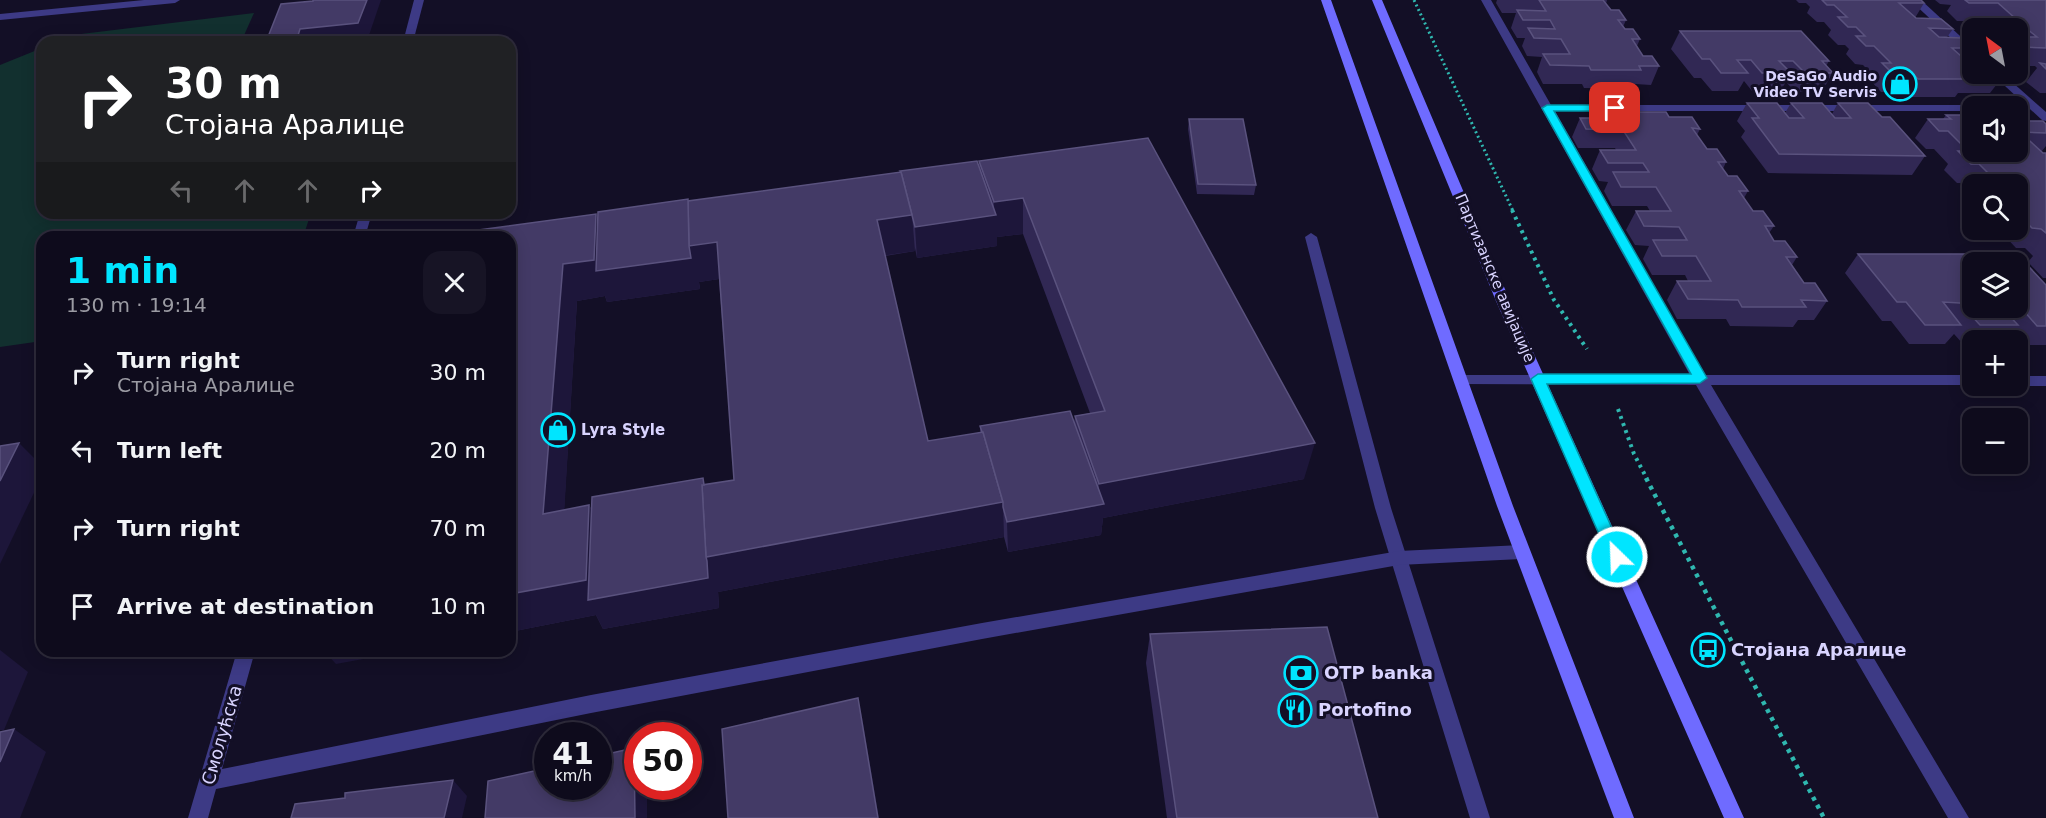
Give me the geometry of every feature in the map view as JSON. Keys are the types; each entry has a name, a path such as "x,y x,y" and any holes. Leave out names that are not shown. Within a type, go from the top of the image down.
{"main road":[{"path":"1326,0 1521,552 1624,818"},
{"name":"Партизанске авијације","path":"1377,0 1538,379 1734,818"}],"street":[{"path":"0,17 175,0"},
{"path":"409,36 418,0"},
{"path":"1486,0 1700,378 1959,818"},
{"path":"1915,0 1962,43"},
{"path":"2009,84 2041,109 2046,118"},
{"path":"1547,108 1962,108"},
{"path":"1311,237 1383,508 1480,818"},
{"path":"1461,380 1700,378 1962,380"},
{"path":"2028,381 2046,381"},
{"path":"210,781 591,704 982,631 1399,558 1521,552"},
{"name":"Смолућска","path":"198,818 244,657"}],"path":[{"path":"1414,0 1554,300 1608,379 1634,454 1824,818"}],"green space":[{"path":"254,13 244,36 71,36"},
{"path":"36,50 36,219 309,219 305,231 36,231 36,342 0,347 0,65"}],"building":[{"path":"367,0 358,23 300,29 298,36 268,36 281,4"},
{"path":"1539,0 1603,0 1611,10 1619,10 1626,20 1618,20 1625,29 1633,29 1640,39 1632,39 1643,56 1652,56 1659,66 1639,66 1641,70 1591,70 1589,66 1550,65 1543,54 1570,54 1561,39 1534,38 1528,28 1555,29 1550,20 1523,20 1517,10 1546,11"},
{"path":"1822,0 1921,0 1924,3 1899,3 1916,18 1941,19 1953,29 1929,28 1939,37 1962,38 1962,48 1952,48 1962,57 1962,79 1918,79 1913,74 1893,74 1882,63 1891,63 1874,46 1866,46 1856,36 1865,36 1856,27 1848,27 1838,17 1847,17 1834,5 1827,5"},
{"path":"1965,0 2046,0 2046,48 2028,47 2028,37 2037,37 2028,30 2028,18 2015,18 1998,3 1969,3"},
{"path":"1680,31 1801,31 1829,61 1822,61 1833,73 1805,73 1793,61 1779,61 1791,73 1762,73 1751,60 1737,60 1748,73 1721,73 1710,59 1702,59"},
{"path":"1747,103 1777,103 1789,118 1804,118 1791,103 1822,103 1835,118 1851,118 1838,103 1868,103 1882,117 1890,117 1925,156 1779,154 1752,118 1759,118"},
{"path":"1612,112 1666,112 1669,117 1692,117 1700,129 1692,128 1707,149 1717,149 1726,162 1718,162 1728,176 1737,176 1748,191 1739,191 1753,211 1763,211 1774,226 1765,226 1774,241 1785,241 1797,257 1786,257 1804,283 1815,283 1827,301 1801,300 1806,307 1742,307 1738,300 1688,299 1677,281 1711,281 1696,256 1662,256 1653,240 1687,240 1679,227 1644,226 1636,211 1671,211 1656,187 1621,187 1613,172 1649,172 1643,163 1608,163 1600,150 1636,150 1623,130 1586,129 1580,118 1616,118"},
{"path":"1946,115 1962,115 1962,145 1948,131 1939,131 1928,119 1951,119"},
{"path":"1189,119 1243,119 1256,185 1198,184"},
{"path":"2028,121 2043,121 2046,124 2046,133 2028,132"},
{"path":"1148,138 1315,443 1099,484 1075,416 1105,411 1023,198 994,202 979,161"},
{"path":"2028,139 2043,153 2046,153 2046,233 2028,224 2028,174 1989,174 1979,164 1969,162 2028,162"},
{"path":"977,161 996,215 915,227 900,171"},
{"path":"901,172 912,215 877,220 928,441 983,432 1003,502 706,557 702,485 734,480 717,242 689,246 688,201"},
{"path":"688,199 691,258 596,271 598,212"},
{"path":"596,214 594,260 563,264 543,514 589,505 586,580 516,593 516,231 470,231"},
{"path":"1858,254 1962,254 1962,305 1960,303 1943,302 1961,325 1925,325 1906,302 1897,302"},
{"path":"2028,266 2046,285 2046,326 2037,326 2028,316"},
{"path":"1974,318 2011,318 2018,325 1980,325"},
{"path":"1070,411 1104,504 1007,522 980,426"},
{"path":"19,443 0,481 0,446"},
{"path":"703,478 708,578 588,600 592,497"},
{"path":"1327,627 1378,818 1177,818 1150,634"},
{"path":"858,698 878,818 728,818 722,729"},
{"path":"14,729 0,762 0,732"},
{"path":"624,750 624,800 635,800 635,818 485,818 488,781 534,771 534,800 612,800 612,753"},
{"path":"453,780 444,818 291,818 295,804 345,798 345,793"}],"place":[{"name":"DeSaGo Audio Video TV Servis","path":"1900,84"},
{"name":"Lyra Style","path":"558,430"},
{"name":"Стојана Аралице","path":"1708,650"},
{"name":"OTP banka","path":"1301,673"},
{"name":"Portofino","path":"1295,710"}],"route":[{"path":"1615,108 1547,108 1700,378 1538,379 1617,557"}]}
